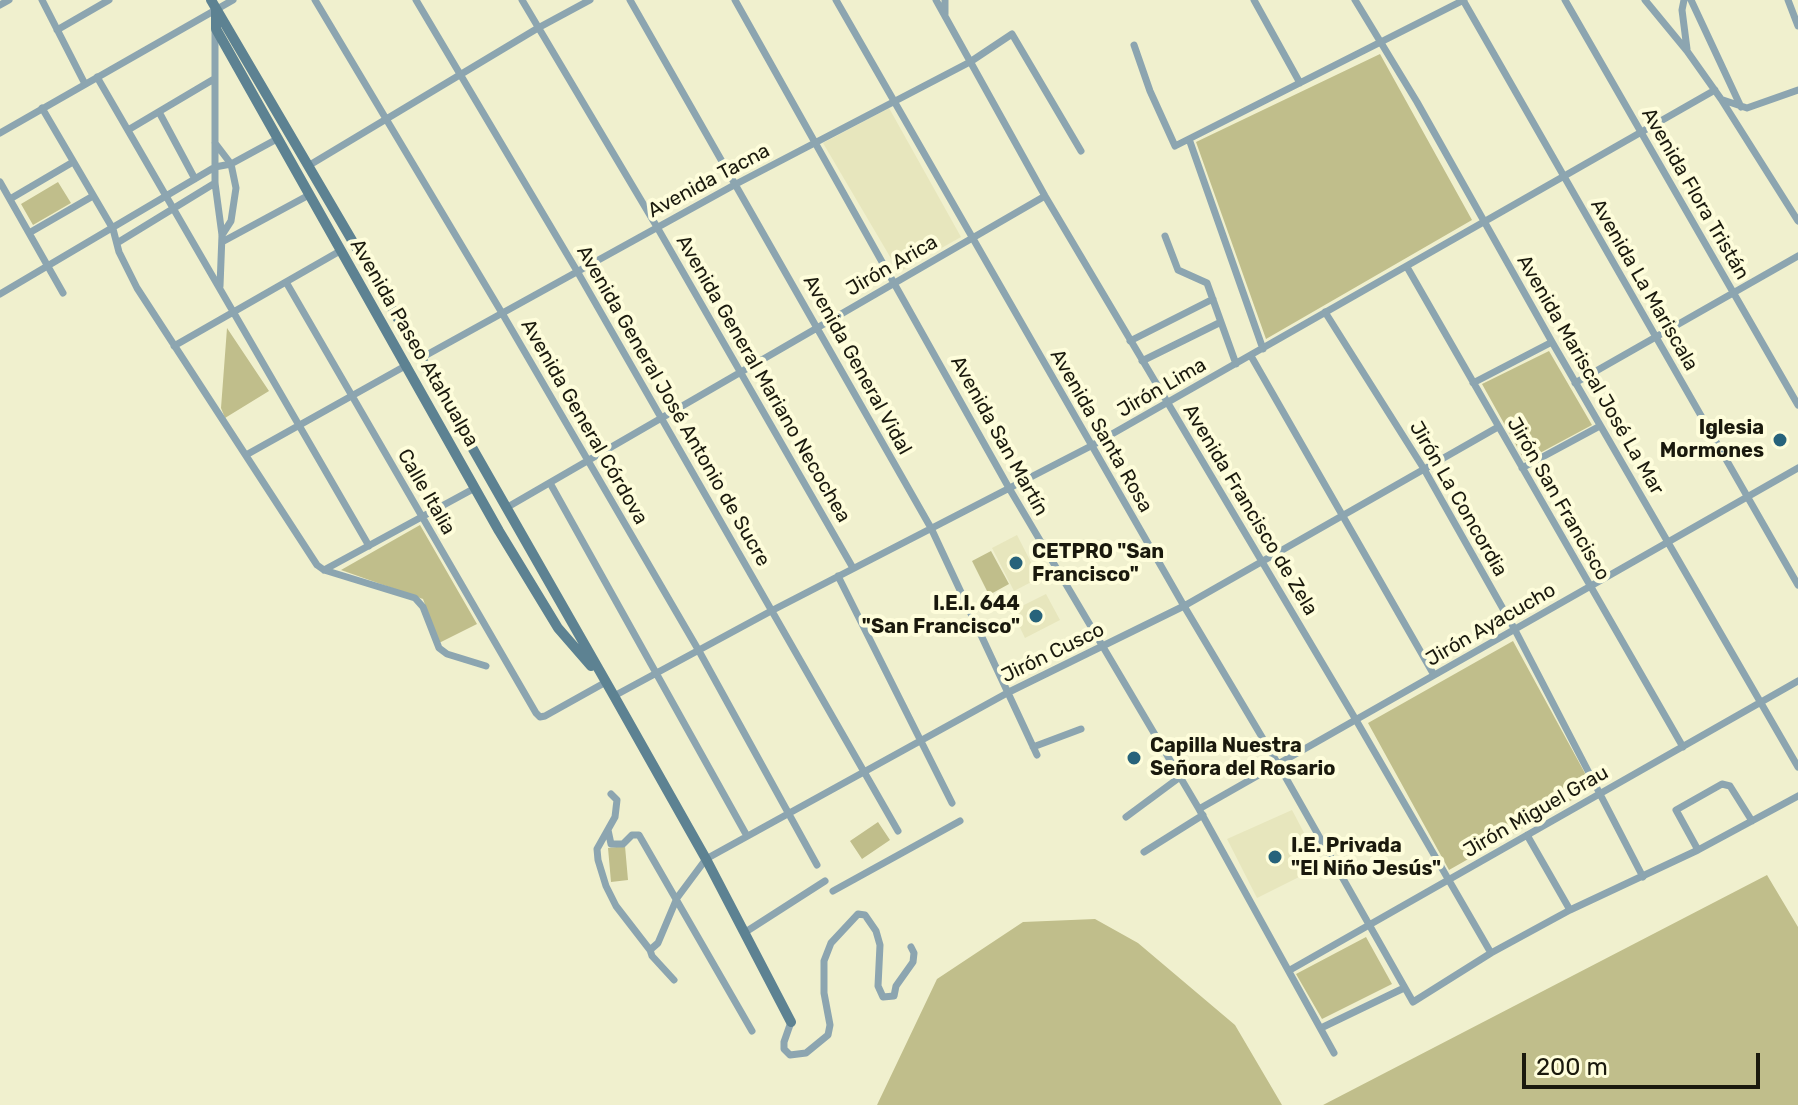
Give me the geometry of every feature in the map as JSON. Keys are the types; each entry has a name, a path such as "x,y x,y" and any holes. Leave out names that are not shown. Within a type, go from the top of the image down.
{"street":[{"path":"0,5 9,0"},
{"path":"42,0 85,84"},
{"path":"57,30 109,0"},
{"path":"0,133 214,5 233,0"},
{"name":"Avenida General Córdova","path":"315,0 699,651 817,865"},
{"name":"Avenida General José Antonio de Sucre","path":"416,0 577,271 898,831"},
{"name":"Avenida General Mariano Necochea","path":"522,0 853,568"},
{"path":"308,166 590,0"},
{"name":"Avenida General Vidal","path":"630,0 931,528 1035,751 1081,729"},
{"name":"Avenida San Martín","path":"735,0 1009,488 1101,648 1201,812 1334,1053"},
{"name":"Avenida Santa Rosa","path":"836,0 1413,1002 1491,953"},
{"name":"Avenida Francisco de Zela","path":"936,0 1045,196 1263,561 1491,953"},
{"path":"945,0 945,16"},
{"path":"1254,0 1300,83"},
{"name":"Avenida Mariscal José La Mar","path":"1355,0 1798,767"},
{"path":"1134,45 1150,91 1175,146 1463,0"},
{"name":"Avenida La Mariscala","path":"1463,0 1798,585"},
{"name":"Avenida Flora Tristán","path":"1565,0 1798,405"},
{"path":"1645,0 1715,90 1798,221"},
{"path":"1684,0 1682,10 1687,51"},
{"path":"1691,0 1741,107"},
{"path":"1788,0 1798,26"},
{"name":"Avenida Paseo Atahualpa","path":"214,5 216,29 475,488 558,628 606,682"},
{"name":"Avenida Paseo Atahualpa","path":"214,5 614,696 706,859 791,1022"},
{"path":"216,29 215,183 222,239 220,290"},
{"name":"Avenida Tacna","path":"421,358 736,184 970,62 1012,34 1081,151"},
{"path":"97,77 369,546"},
{"path":"128,130 214,79"},
{"name":"Jirón Lima","path":"614,696 853,568 1091,446 1715,90"},
{"path":"1721,99 1741,107 1756,106 1798,90"},
{"path":"42,108 113,229 126,268 317,565 324,570 415,598 423,607 439,648 447,654 486,666"},
{"path":"159,112 195,179"},
{"path":"0,294 215,167 231,164 277,139"},
{"path":"1189,139 1263,349"},
{"path":"215,143 231,164 236,188 235,207 222,239"},
{"path":"10,199 73,162"},
{"path":"0,182 63,293"},
{"path":"117,243 215,183"},
{"path":"222,239 309,195"},
{"path":"29,233 93,196"},
{"name":"Jirón Arica","path":"506,508 1045,196"},
{"path":"1165,236 1178,270 1205,281 1236,364"},
{"path":"174,346 340,251"},
{"path":"1575,383 1798,256"},
{"name":"Jirón San Francisco","path":"1407,267 1683,747"},
{"name":"Calle Italia","path":"286,282 540,717 606,682"},
{"path":"1130,341 1213,299"},
{"name":"Jirón La Concordia","path":"1325,312 1424,469 1515,630 1643,877"},
{"path":"1142,361 1221,322"},
{"path":"1473,383 1552,342"},
{"path":"1251,356 1434,675"},
{"path":"246,455 407,365"},
{"path":"1522,468 1600,426"},
{"name":"Jirón Cusco","path":"650,950 658,943 677,898 706,859 1009,692 1184,606 1498,427"},
{"name":"Jirón Ayacucho","path":"1144,852 1278,764 1798,468"},
{"path":"550,483 747,836"},
{"path":"324,570 475,488"},
{"path":"838,576 952,803"},
{"name":"Jirón Miguel Grau","path":"1290,970 1798,681"},
{"path":"1126,817 1180,777"},
{"path":"1698,850 1676,810 1722,784 1730,786 1752,821"},
{"path":"611,794 617,800 615,817 597,849 606,886 616,906 652,956 674,980"},
{"path":"1491,953 1570,910 1698,850 1798,796"},
{"path":"833,891 960,821"},
{"path":"608,829 611,844 623,844 632,835 639,835 752,1031"},
{"path":"1527,835 1570,910"},
{"path":"744,933 825,881"},
{"path":"791,1022 784,1042 784,1049 790,1055 806,1053 828,1035 830,1025 824,993 824,961 831,943 858,914 865,915 876,931 880,945 878,986 883,997 894,996 896,986 913,962 911,947"},
{"path":"1321,1028 1404,988"}],"shaded area":[{"path":"1380,54 1472,220 1266,339 1196,142"},
{"path":"889,108 961,237 899,272 823,143"},
{"path":"58,182 71,203 33,225 21,204"},
{"path":"227,328 269,391 225,418 221,408"},
{"path":"1549,351 1592,425 1525,461 1482,384"},
{"path":"420,525 477,624 439,643 423,599 341,570"},
{"name":"CETPRO \"San Francisco\"","path":"1017,535 1039,578 1014,591 992,548"},
{"path":"991,551 1009,584 989,595 972,561"},
{"name":"I.E.I. 644 \"San Francisco\"","path":"1046,594 1060,620 1025,638 1012,611"},
{"path":"1513,641 1593,788 1449,870 1368,723"},
{"name":"I.E. Privada \"El Niño Jesús\"","path":"1292,810 1319,867 1257,898 1227,839"},
{"path":"878,822 890,840 862,859 850,841"},
{"path":"625,846 628,880 611,882 608,848"},
{"path":"1767,875 1798,927 1798,1105 1323,1105"},
{"path":"1095,919 1138,943 1235,1025 1282,1105 877,1105 937,979 1023,922"},
{"path":"1366,937 1392,984 1322,1019 1296,974"}],"place":[{"name":"Iglesia Mormones","path":"1780,440"},
{"name":"CETPRO \"San Francisco\"","path":"1016,563"},
{"name":"I.E.I. 644 \"San Francisco\"","path":"1036,616"},
{"name":"Capilla Nuestra Señora del Rosario","path":"1134,758"},
{"name":"I.E. Privada \"El Niño Jesús\"","path":"1275,857"}]}
